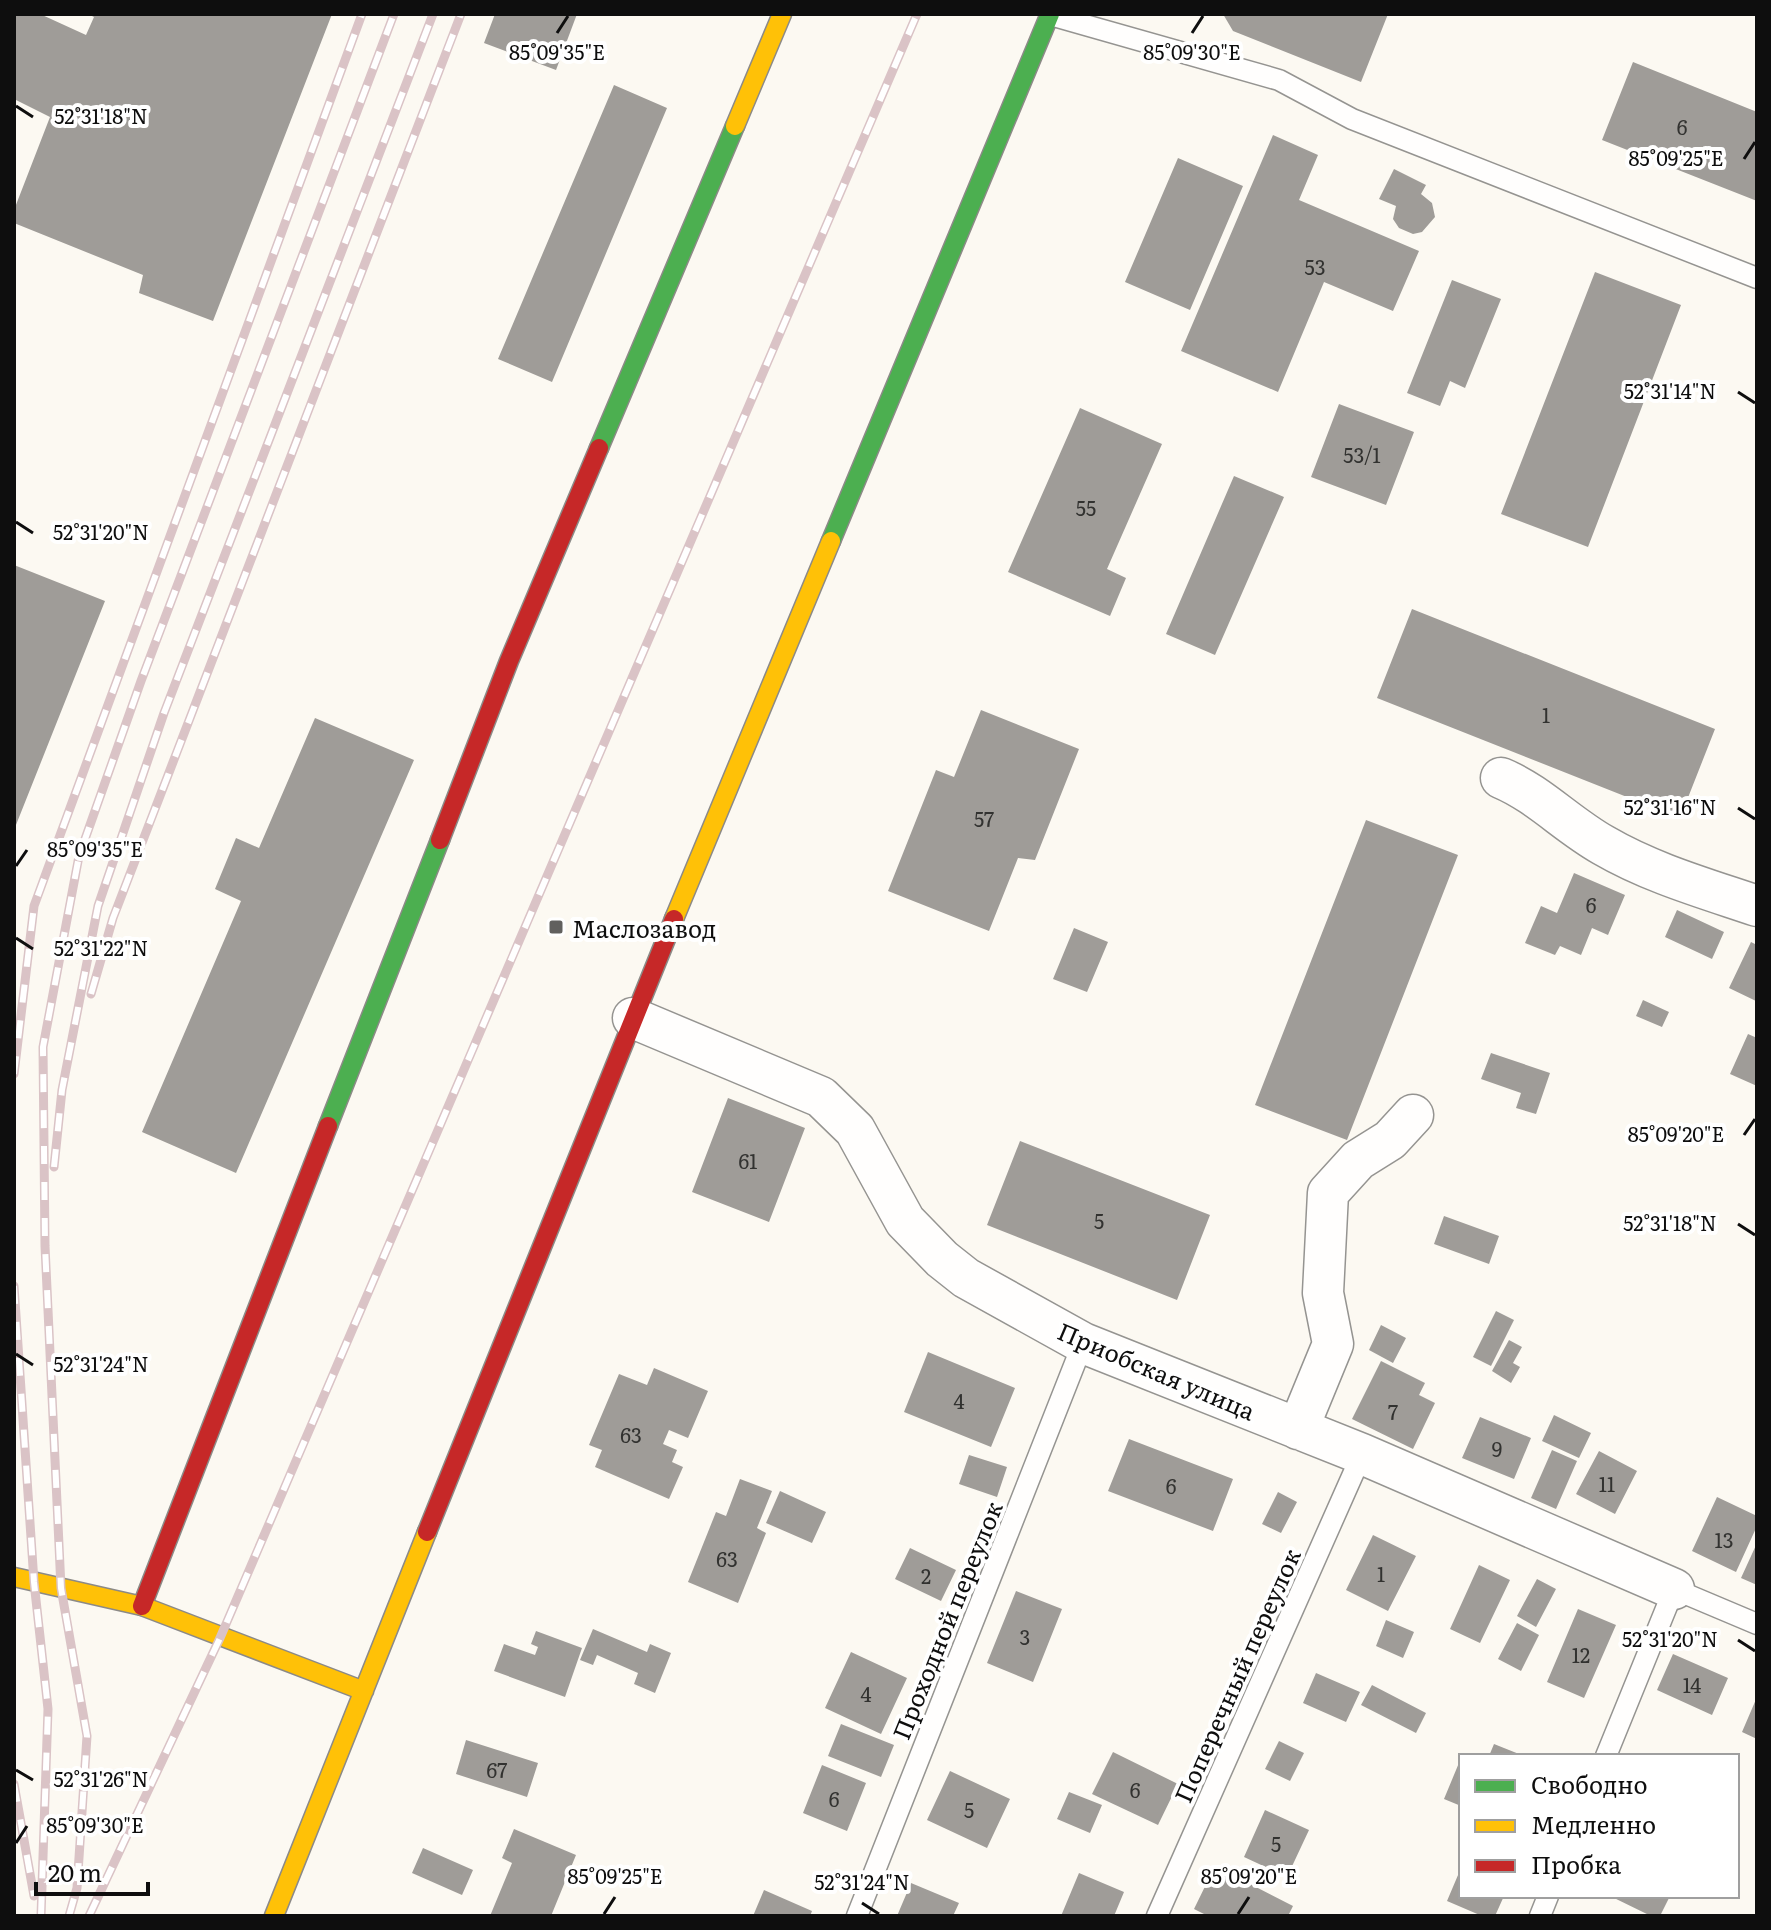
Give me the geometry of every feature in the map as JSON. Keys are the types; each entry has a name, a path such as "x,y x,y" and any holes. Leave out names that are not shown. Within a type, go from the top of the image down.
{"street":[{"path":"142,1606 509,661 782,14"},
{"path":"274,1916 633,1018 1050,14"},
{"path":"1501,778 1523,786 1576,828 1644,868 1757,906"},
{"name":"Приобская улица","path":"633,1018 821,1097 855,1130 905,1221 919,1237 966,1278 1083,1343 1362,1454 1674,1589"},
{"path":"1298,1429 1333,1344 1323,1293 1328,1193 1358,1160 1390,1140 1413,1115"},
{"path":"14,1577 142,1606 364,1691"}],"lane":[{"path":"1050,14 1279,80 1352,119 1757,278"},
{"name":"Проходной переулок","path":"857,1916 1083,1343"},
{"name":"Поперечный переулок","path":"1157,1916 1362,1454"},
{"path":"1607,1754 1674,1589"},
{"name":"Приобская улица","path":"1674,1589 1757,1624"}],"building":[{"path":"14,14 40,14 86,35 94,17 88,14 332,14 213,321 139,293 143,275 14,223 14,210 50,117 14,99"},
{"path":"495,14 577,14 556,70 484,43"},
{"path":"1223,14 1388,14 1361,82 1233,31"},
{"path":"1633,62 1757,112 1757,201 1602,140"},
{"path":"614,85 667,108 552,382 498,359"},
{"path":"1273,135 1318,155 1299,200 1419,251 1393,311 1324,282 1278,392 1181,351"},
{"path":"1178,158 1243,186 1190,310 1125,282"},
{"path":"1394,169 1426,185 1421,194 1432,203 1435,217 1422,232 1413,234 1399,228 1393,219 1396,206 1379,199"},
{"path":"1595,272 1681,305 1588,547 1501,514"},
{"path":"1452,280 1501,299 1465,388 1450,381 1440,406 1407,393"},
{"path":"1339,404 1414,432 1386,505 1311,477"},
{"path":"1080,408 1162,444 1107,569 1126,578 1110,616 1008,572"},
{"path":"1234,476 1284,497 1215,655 1166,634"},
{"path":"14,565 105,601 14,830"},
{"path":"1412,609 1715,729 1680,818 1377,698"},
{"path":"981,710 1079,749 1035,860 1018,858 989,931 888,891 936,770 954,777"},
{"path":"315,718 414,760 236,1173 142,1132 241,901 215,889 236,838 259,848"},
{"path":"1366,820 1458,855 1347,1140 1255,1105"},
{"path":"1574,873 1625,895 1608,935 1592,928 1581,955 1560,946 1555,955 1525,943 1541,906 1557,913"},
{"path":"1677,910 1724,932 1712,959 1665,937"},
{"path":"1074,928 1108,942 1087,992 1053,979"},
{"path":"1751,942 1757,945 1756,1001 1729,988"},
{"path":"1643,1000 1669,1012 1662,1027 1636,1016"},
{"path":"1748,1034 1757,1038 1757,1086 1730,1074"},
{"path":"1491,1053 1550,1073 1536,1114 1516,1108 1521,1093 1481,1079"},
{"path":"728,1098 805,1128 769,1222 692,1192"},
{"path":"1020,1141 1210,1215 1177,1300 987,1225"},
{"path":"1444,1216 1499,1236 1489,1264 1434,1244"},
{"path":"1496,1311 1514,1320 1491,1366 1473,1357"},
{"path":"1381,1325 1406,1338 1393,1363 1369,1350"},
{"path":"1509,1340 1522,1347 1513,1363 1520,1367 1511,1383 1492,1371"},
{"path":"928,1352 1015,1388 991,1447 904,1412"},
{"path":"1381,1361 1425,1383 1419,1395 1435,1403 1413,1449 1352,1419"},
{"path":"654,1368 708,1391 688,1438 669,1430 663,1444 677,1450 672,1462 683,1467 669,1499 595,1467 602,1450 589,1445 619,1374 647,1385"},
{"path":"1554,1415 1591,1433 1579,1458 1542,1441"},
{"path":"1480,1417 1531,1438 1514,1479 1462,1458"},
{"path":"1129,1439 1233,1479 1213,1531 1108,1491"},
{"path":"1552,1450 1577,1461 1556,1509 1531,1498"},
{"path":"1599,1451 1637,1471 1615,1514 1576,1494"},
{"path":"969,1455 1007,1467 997,1497 959,1484"},
{"path":"740,1479 772,1491 757,1528 766,1533 738,1603 688,1582 716,1512 726,1516"},
{"path":"780,1491 826,1512 812,1543 766,1523"},
{"path":"1278,1492 1297,1502 1281,1533 1262,1524"},
{"path":"1717,1497 1757,1516 1757,1526 1736,1572 1692,1551"},
{"path":"1373,1535 1416,1556 1388,1611 1346,1590"},
{"path":"1757,1543 1757,1585 1741,1578"},
{"path":"910,1548 956,1570 941,1601 895,1579"},
{"path":"1479,1565 1510,1580 1480,1643 1450,1629"},
{"path":"1537,1579 1556,1589 1536,1627 1517,1616"},
{"path":"1016,1591 1062,1609 1033,1682 987,1663"},
{"path":"1578,1609 1616,1625 1584,1698 1547,1682"},
{"path":"1386,1620 1414,1632 1403,1658 1376,1646"},
{"path":"1517,1623 1539,1635 1521,1671 1498,1659"},
{"path":"593,1629 647,1652 650,1644 671,1653 655,1693 634,1684 638,1673 597,1655 593,1665 580,1660"},
{"path":"536,1631 582,1648 565,1697 494,1671 504,1644 535,1655 538,1647 531,1644"},
{"path":"851,1652 907,1678 881,1734 825,1708"},
{"path":"1673,1654 1728,1678 1712,1715 1657,1690"},
{"path":"1316,1673 1360,1692 1346,1722 1303,1703"},
{"path":"1372,1685 1426,1713 1416,1733 1361,1705"},
{"path":"1757,1697 1757,1739 1742,1732"},
{"path":"841,1724 894,1745 881,1777 828,1756"},
{"path":"466,1740 538,1763 527,1797 456,1774"},
{"path":"1279,1741 1304,1753 1290,1781 1265,1769"},
{"path":"1494,1744 1519,1754 1490,1754"},
{"path":"1113,1752 1178,1784 1158,1825 1092,1794"},
{"path":"1459,1763 1459,1805 1444,1799"},
{"path":"822,1765 866,1783 847,1831 803,1813"},
{"path":"950,1771 1010,1799 987,1848 927,1820"},
{"path":"1069,1792 1102,1805 1090,1833 1057,1819"},
{"path":"1265,1810 1309,1830 1287,1877 1244,1857"},
{"path":"514,1829 576,1855 551,1916 490,1916 512,1863 502,1858"},
{"path":"423,1848 473,1870 462,1895 412,1873"},
{"path":"1215,1866 1293,1906 1288,1916 1208,1916 1194,1909"},
{"path":"1079,1873 1124,1892 1114,1916 1061,1916"},
{"path":"1459,1873 1459,1898 1503,1898 1495,1916 1482,1916 1447,1901"},
{"path":"911,1883 959,1903 953,1916 897,1916"},
{"path":"764,1890 812,1911 810,1916 753,1916"},
{"path":"1614,1898 1669,1898 1660,1916 1651,1916"}],"railway":[{"path":"14,1074 34,906 362,14"},
{"path":"69,1916 77,1888 87,1736 61,1588 45,1246 43,1047 79,856 141,681 394,14"},
{"path":"54,1167 62,1090 98,906 164,713 433,14"},
{"path":"91,994 113,918 461,14"},
{"path":"89,1916 220,1638 917,14"},
{"path":"14,1286 34,1582 48,1709 41,1916"},
{"path":"14,1784 34,1896"}],"traffic: fast":[{"path":"831,541 1050,14"},
{"path":"599,448 735,126"},
{"path":"328,1126 440,840"}],"traffic: slow":[{"path":"735,126 782,14"},
{"path":"674,919 831,541"},
{"path":"274,1916 427,1532"},
{"path":"14,1577 142,1606 364,1691"}],"traffic: jam":[{"path":"440,840 509,661 599,448"},
{"path":"427,1532 674,919"},
{"path":"142,1606 328,1126"}],"place":[{"name":"Маслозавод","path":"556,927"}]}
